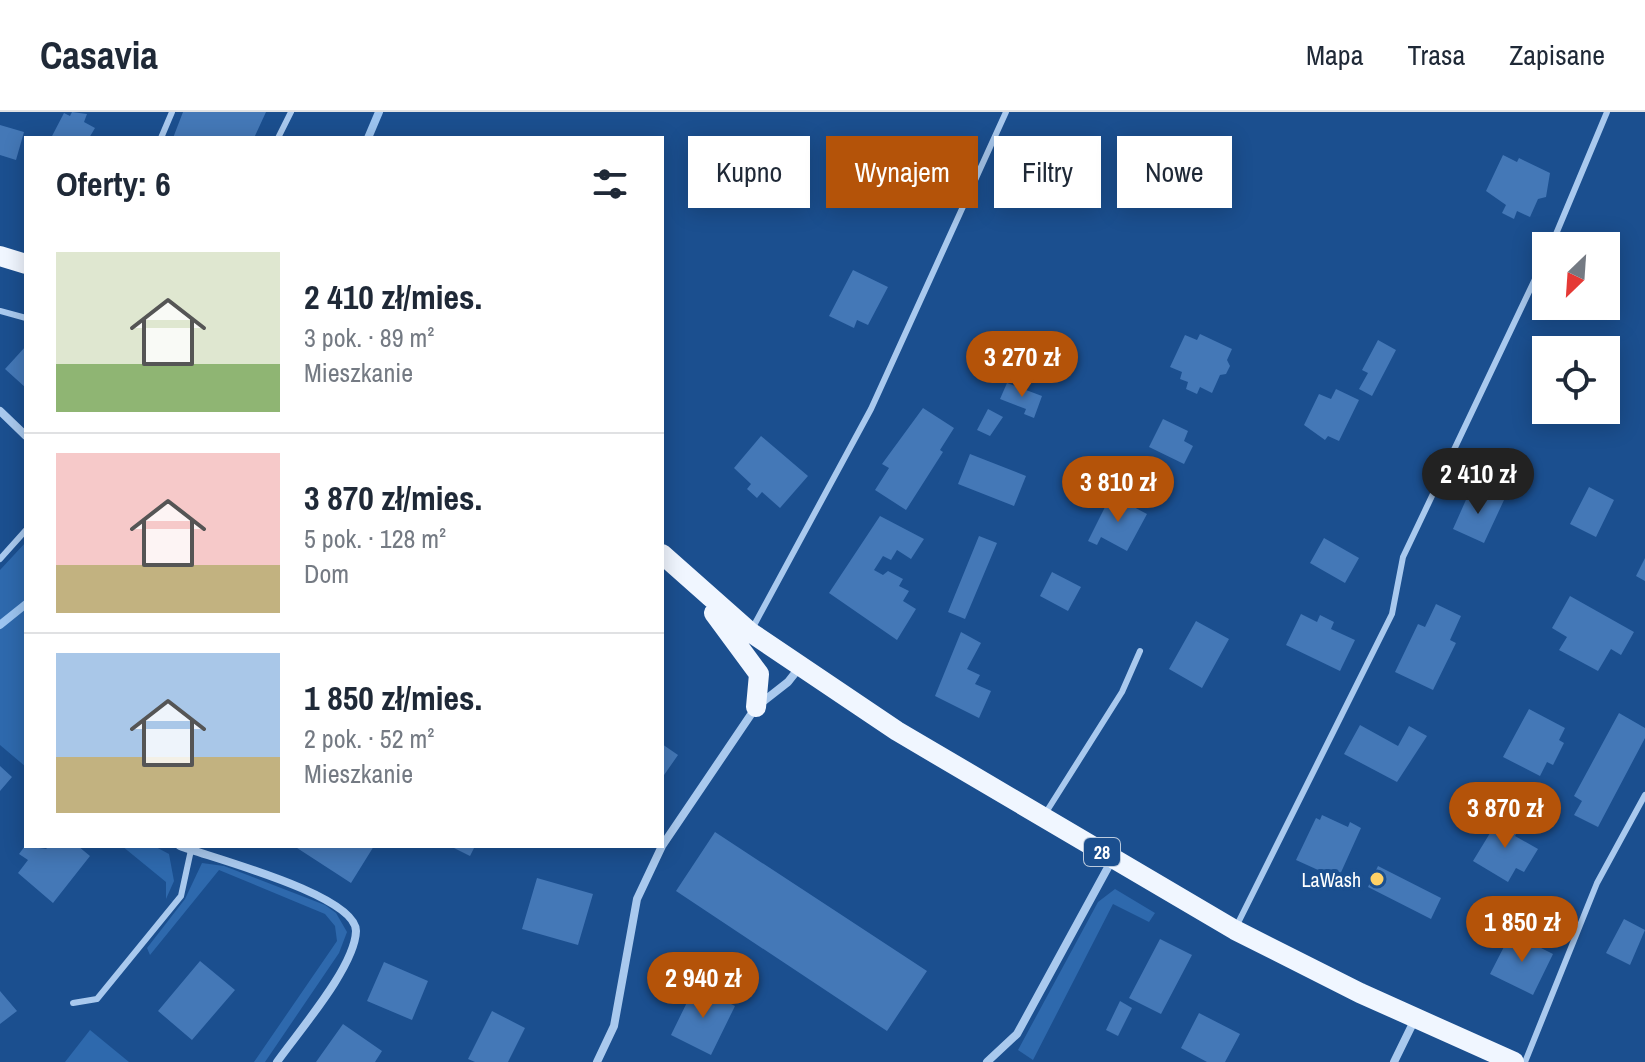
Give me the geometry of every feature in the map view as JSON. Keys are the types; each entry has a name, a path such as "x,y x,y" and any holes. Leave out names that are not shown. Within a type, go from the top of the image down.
{"main road":[{"path":"0,256 24,263"},
{"name":"28","path":"664,556 750,632 870,715 1235,930 1415,1019 1514,1062"},
{"path":"684,575 759,674 761,685 756,707"}],"street":[{"path":"0,411 24,434"},
{"path":"664,843 756,707 788,682 799,668"},
{"path":"186,848 279,880 338,906 351,915 356,931 340,971 277,1062"},
{"path":"597,1062 614,1026 637,899 661,848"},
{"path":"987,1062 1017,1034 1112,859"},
{"path":"1394,1062 1415,1019"}],"lane":[{"path":"162,136 172,112"},
{"path":"279,136 291,112"},
{"path":"750,632 871,409 1006,112"},
{"path":"1557,232 1607,112"},
{"path":"1235,930 1392,614 1403,557 1532,285"},
{"path":"0,311 24,317"},
{"path":"0,559 24,532"},
{"path":"1043,817 1122,692 1140,651"},
{"path":"1525,1062 1597,883 1645,795"},
{"path":"73,1003 97,999 181,896 191,850"}],"shaded area":[{"path":"24,544 24,765 0,745 0,570"},
{"path":"124,848 158,848 169,854 174,881 166,899 166,882"},
{"path":"202,863 224,866 325,905 336,913 347,932 339,953 265,1062 254,1062 337,941 335,926 325,914 219,870 150,955 147,948 185,899"},
{"path":"1115,889 1155,913 1149,922 1113,904 1033,1060 1018,1050 1098,902"},
{"path":"90,1030 129,1062 65,1062"}],"building":[{"path":"72,112 87,114 84,122 95,128 90,136 52,136 64,113 70,116"},
{"path":"183,112 266,112 255,136 174,136"},
{"path":"0,125 24,132 16,160 0,155"},
{"path":"1503,155 1517,162 1519,158 1550,173 1546,197 1538,199 1530,217 1517,211 1514,219 1502,213 1506,205 1486,191"},
{"path":"853,270 888,287 868,325 857,320 854,328 829,316"},
{"path":"1200,334 1232,349 1227,360 1230,366 1226,374 1220,375 1212,393 1200,387 1197,394 1186,389 1188,382 1180,379 1182,372 1170,367 1185,335 1197,340"},
{"path":"1378,340 1396,350 1372,396 1359,389 1368,373 1362,370"},
{"path":"24,348 24,386 5,369"},
{"path":"1007,383 1042,396 1034,418 1024,414 1026,409 1000,399"},
{"path":"1336,389 1359,400 1339,441 1328,436 1325,440 1304,425 1319,394 1331,399"},
{"path":"923,408 954,428 940,450 943,452 906,510 875,490 889,468 882,464"},
{"path":"988,409 1003,417 990,436 977,430"},
{"path":"1163,419 1188,431 1184,441 1193,446 1184,464 1149,447"},
{"path":"761,436 808,476 780,508 762,492 757,498 747,489 751,484 734,468"},
{"path":"970,454 1026,476 1014,506 958,484"},
{"path":"1589,487 1614,500 1596,537 1570,524"},
{"path":"1484,491 1504,500 1484,543 1453,529 1469,493 1480,498"},
{"path":"1111,495 1147,514 1127,551 1101,537 1097,545 1088,541"},
{"path":"880,516 924,539 911,559 897,550 891,560 883,556 874,570 883,575 888,571 903,579 899,586 909,591 903,601 916,609 897,640 829,593"},
{"path":"979,536 997,543 965,619 948,612"},
{"path":"1324,538 1359,558 1345,583 1310,563"},
{"path":"1645,558 1645,581 1636,576"},
{"path":"1052,572 1081,587 1068,611 1040,596"},
{"path":"1570,596 1634,632 1621,655 1611,649 1598,671 1559,650 1567,637 1552,628"},
{"path":"1436,604 1461,616 1450,640 1456,643 1433,690 1395,672 1418,624 1425,627"},
{"path":"1301,614 1317,622 1320,615 1334,622 1331,629 1355,640 1340,671 1286,645"},
{"path":"1196,621 1229,639 1202,688 1169,669"},
{"path":"961,632 981,643 967,669 980,675 975,684 991,691 979,718 935,696"},
{"path":"1529,709 1565,728 1559,740 1564,743 1553,765 1547,762 1540,776 1503,757"},
{"path":"1619,713 1645,728 1645,738 1598,827 1574,815 1582,801 1574,796"},
{"path":"1360,725 1398,746 1409,726 1427,736 1397,782 1344,754"},
{"path":"664,745 678,755 664,775"},
{"path":"0,766 12,777 0,791"},
{"path":"1322,815 1348,827 1350,822 1361,828 1338,879 1296,860 1316,818 1320,820"},
{"path":"1501,815 1521,826 1515,836 1538,849 1524,872 1516,868 1508,882 1473,861"},
{"path":"715,832 927,971 887,1031 676,891"},
{"path":"24,847 80,848 90,856 53,903 18,873 28,860 19,854"},
{"path":"297,848 373,848 351,883"},
{"path":"454,848 474,848 470,856"},
{"path":"1378,866 1441,898 1431,919 1368,887"},
{"path":"537,878 593,894 578,945 522,929"},
{"path":"1624,919 1645,930 1630,965 1606,953"},
{"path":"1511,933 1553,954 1533,995 1490,974"},
{"path":"1160,939 1192,955 1161,1014 1129,998"},
{"path":"200,961 235,990 192,1040 158,1011"},
{"path":"384,962 428,981 412,1020 367,1001"},
{"path":"695,986 735,1006 711,1055 671,1035"},
{"path":"0,991 17,1011 0,1024"},
{"path":"1120,1001 1132,1008 1118,1036 1106,1030"},
{"path":"492,1011 525,1028 508,1062 475,1062 468,1059"},
{"path":"1199,1013 1240,1034 1225,1062 1207,1062 1181,1048"},
{"path":"343,1024 382,1051 375,1062 316,1062"}],"waterway":[{"path":"369,136 379,112"},
{"path":"0,625 24,606"}],"place":[{"name":"LaWash","path":"1377,879"}]}
